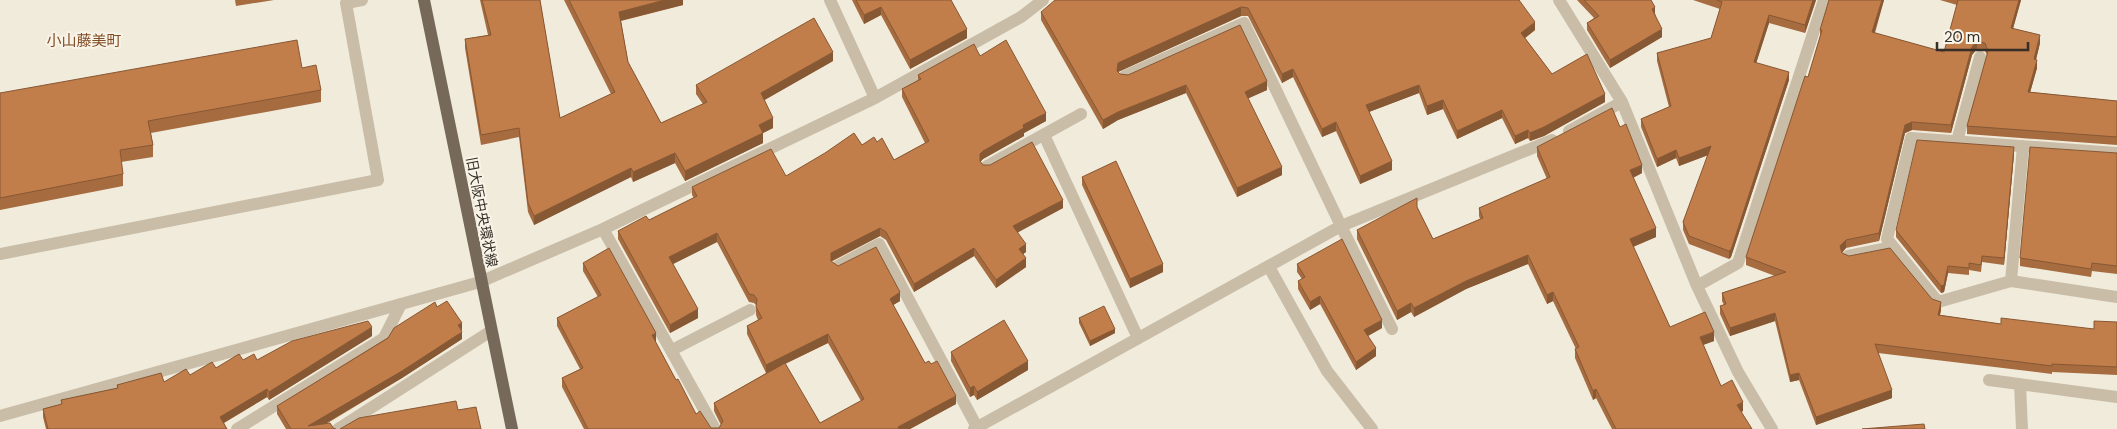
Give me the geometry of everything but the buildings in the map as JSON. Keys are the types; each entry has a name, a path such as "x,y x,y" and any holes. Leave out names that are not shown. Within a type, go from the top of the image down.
{"main road":[{"name":"旧大阪中央環状線","path":"424,0 450,123 480,282 512,429"}],"street":[{"path":"0,254 378,180 346,3 362,0"},
{"path":"830,0 875,98"},
{"path":"0,416 480,282 603,229 875,98 1021,17 1043,0"},
{"path":"1559,0 1622,102 1697,286 1738,372 1772,429"},
{"path":"1697,286 1738,263 1824,0"},
{"path":"1125,76 1244,23 1392,329"},
{"path":"1957,141 1980,57"},
{"path":"838,266 880,244 976,428 1341,226 1547,143 1622,102"},
{"path":"987,166 1081,114"},
{"path":"1044,135 1138,338"},
{"path":"2117,153 1911,138 1887,239 1938,302 2011,281 2117,297"},
{"path":"2011,281 2023,146"},
{"path":"603,229 715,429"},
{"path":"1848,256 1893,247"},
{"path":"1269,267 1327,371 1372,429"},
{"path":"237,429 384,338 401,304"},
{"path":"672,350 750,310"},
{"path":"338,429 491,331"},
{"path":"1989,380 2117,396"},
{"path":"2020,384 2022,429"}],"district":[{"name":"小山藤美町","path":"84,41"}]}
